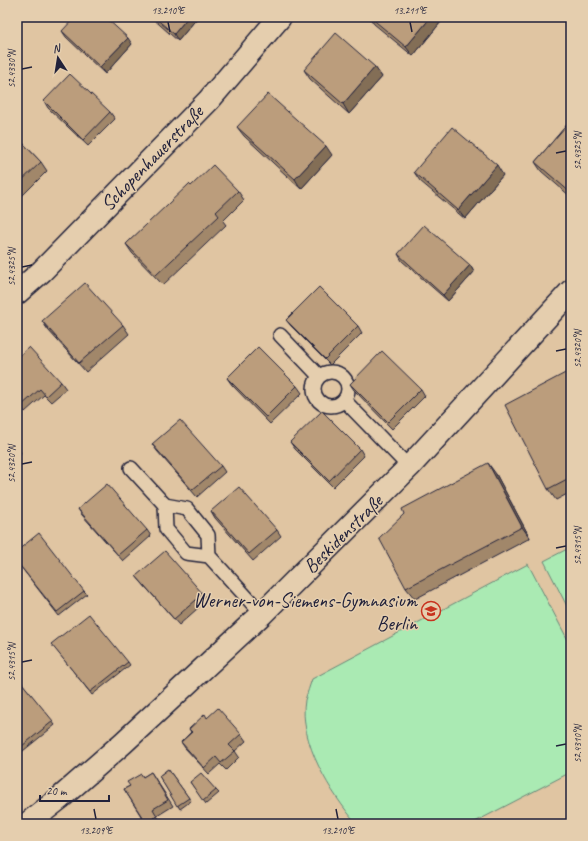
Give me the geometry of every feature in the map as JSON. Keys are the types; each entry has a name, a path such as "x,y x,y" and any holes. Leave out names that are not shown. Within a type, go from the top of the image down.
{"street":[{"name":"Schopenhauerstraße","path":"17,293 42,271 209,100 280,17"},
{"name":"Beskidenstraße","path":"27,824 60,798 123,743 262,614 409,467 571,291"}],"lane":[{"path":"280,335 319,376"},
{"path":"327,372 335,372 342,376 348,387 348,393 344,400 339,405 330,407 322,405 316,399 313,391 314,382 319,376 327,372"},
{"path":"344,400 409,467"},
{"path":"131,468 166,505 187,509 208,535 210,556 262,614"},
{"path":"166,505 166,529 186,553 210,556"}],"green space":[{"path":"571,547 571,614 544,561"},
{"path":"528,564 571,646 571,772 471,824 357,824 327,782 312,749 304,716 305,700 312,679"}],"building":[{"path":"75,17 105,17 128,38 100,67 62,31"},
{"path":"154,17 188,17 174,34"},
{"path":"370,17 431,17 406,47"},
{"path":"336,33 375,67 343,104 304,70"},
{"path":"70,74 110,112 83,140 44,101"},
{"path":"268,94 326,146 295,179 237,127"},
{"path":"571,120 571,193 535,162"},
{"path":"452,127 497,165 458,210 414,172"},
{"path":"17,137 41,162 17,185"},
{"path":"213,165 238,191 216,212 219,216 156,275 126,244 189,184 191,186"},
{"path":"424,225 470,265 443,295 398,254"},
{"path":"85,283 123,325 79,363 42,321"},
{"path":"319,287 358,326 325,359 286,320"},
{"path":"29,347 61,382 46,396 40,389 21,406 17,401 17,358"},
{"path":"258,347 297,386 266,417 227,378"},
{"path":"382,351 421,389 388,422 350,384"},
{"path":"571,370 571,477 548,489 505,405"},
{"path":"322,411 360,449 329,481 290,442"},
{"path":"180,420 221,466 192,490 152,444"},
{"path":"488,463 522,527 406,588 379,538 404,514 402,509"},
{"path":"107,484 147,530 118,555 78,509"},
{"path":"239,487 277,530 249,554 211,511"},
{"path":"39,533 84,591 57,612 17,562 17,551"},
{"path":"165,551 203,594 174,619 136,576"},
{"path":"89,614 128,662 90,692 51,644"},
{"path":"17,677 53,721 17,750"},
{"path":"218,708 241,734 229,745 235,751 221,763 216,757 204,768 181,742 192,732 189,729 205,714 207,718"},
{"path":"168,769 189,798 177,806 159,776"},
{"path":"151,772 168,800 153,809 157,816 146,823 124,789 130,786 127,782 141,774 143,777"},
{"path":"201,773 216,790 203,801 190,782"},
{"path":"97,817 102,824 86,824"}],"place":[{"name":"Werner-von-Siemens-Gymnasium Berlin","path":"431,611"}]}
